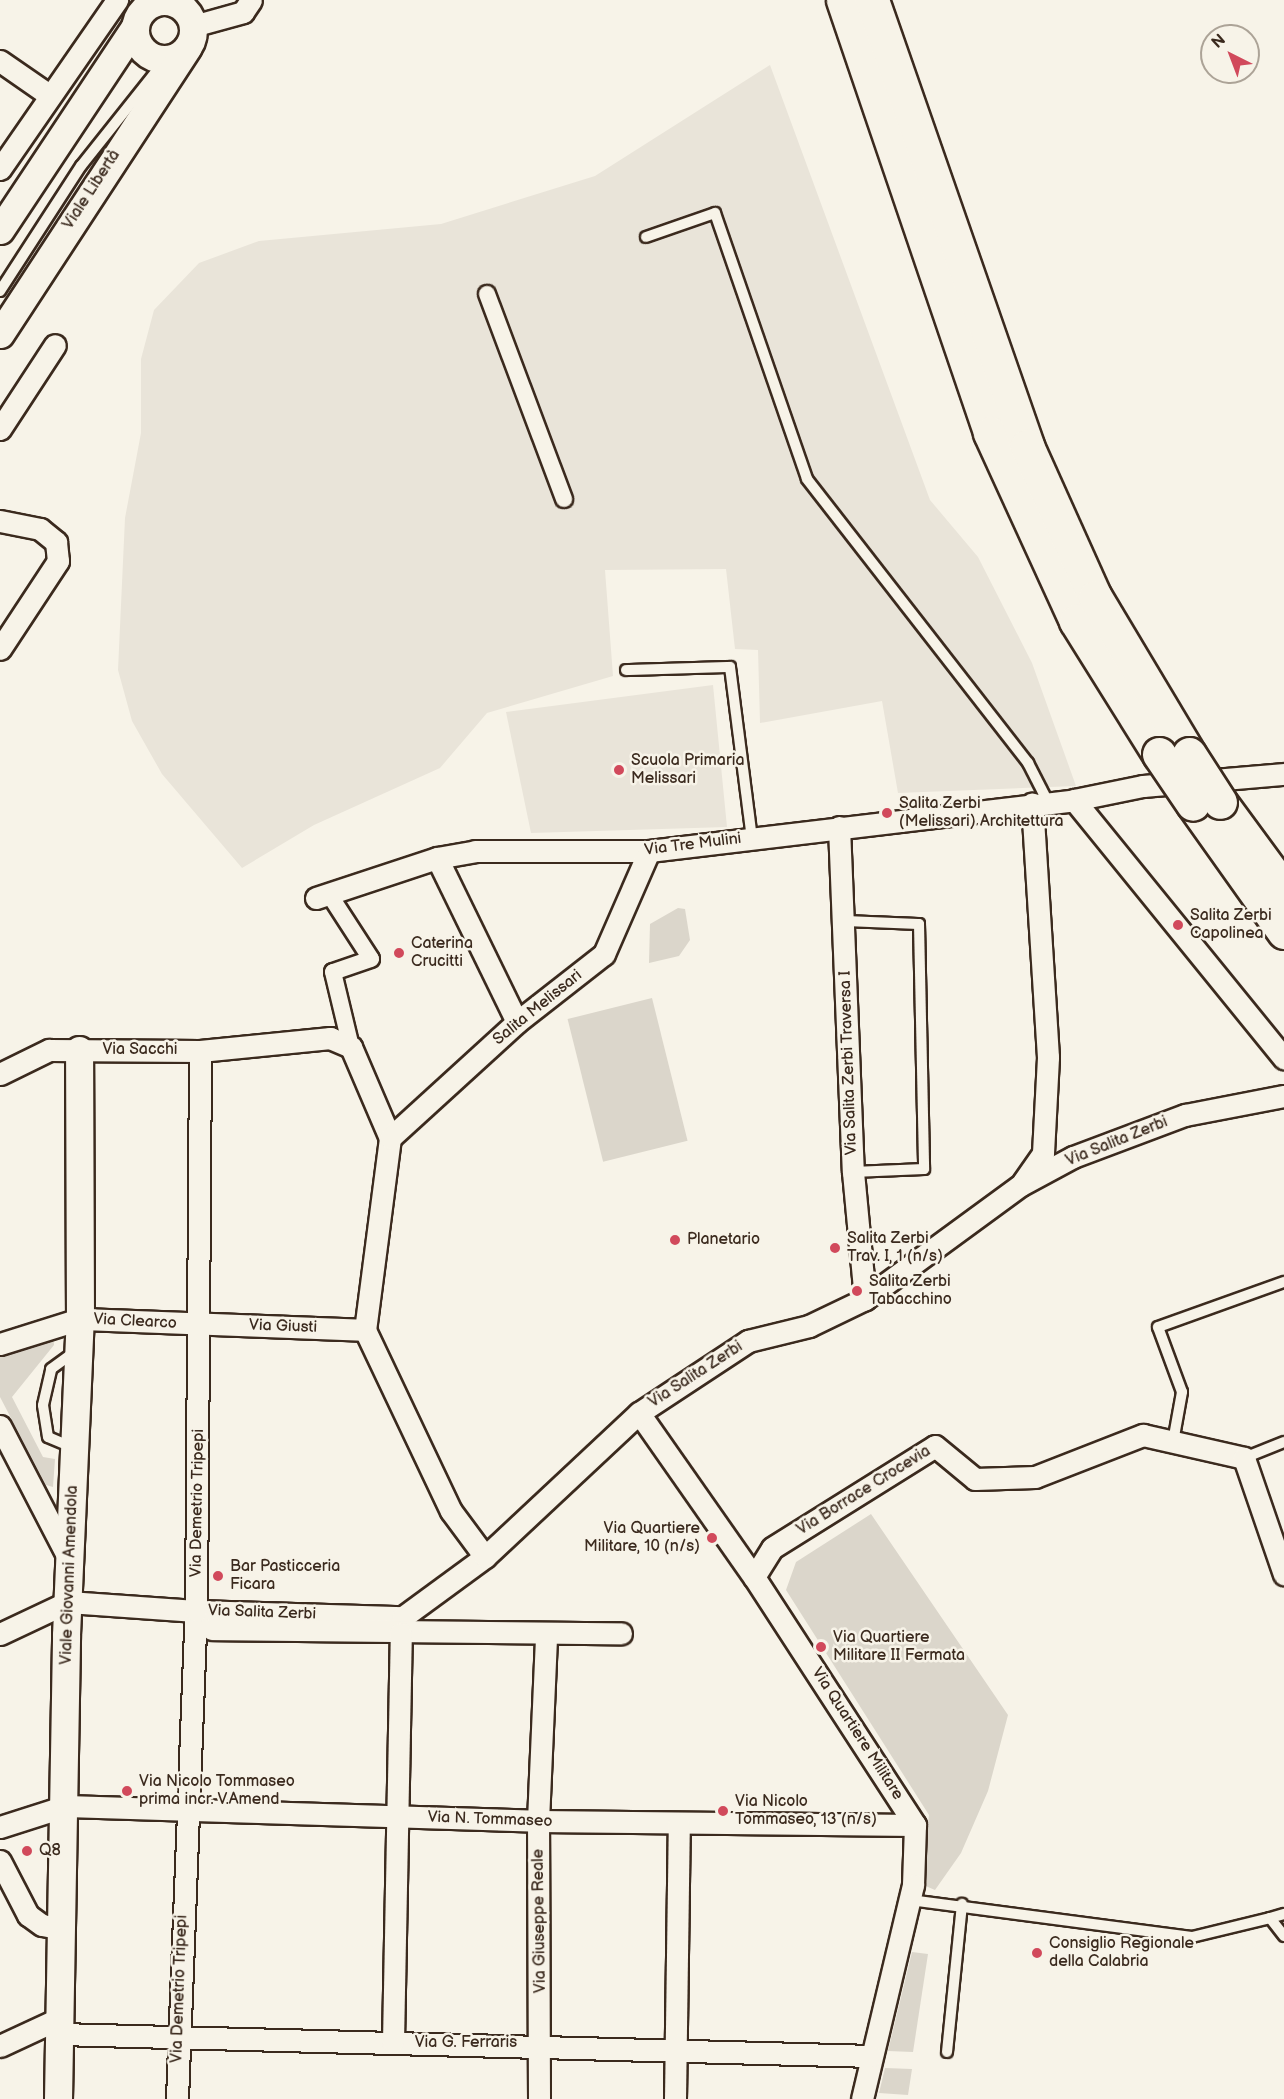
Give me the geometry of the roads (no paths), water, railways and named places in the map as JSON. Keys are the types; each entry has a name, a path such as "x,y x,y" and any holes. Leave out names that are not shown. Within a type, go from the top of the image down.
{"highway":[{"path":"843,0 880,66"},
{"path":"872,0 880,66 990,433 1076,621 1174,754 1207,803 1284,932"},
{"path":"1207,803 1284,889"}],"street":[{"path":"0,169 49,95 117,0"},
{"path":"143,12 143,50 182,44 243,12 251,0"},
{"path":"0,230 143,12 175,3 182,44"},
{"name":"Viale Libertà","path":"0,334 182,44"},
{"path":"0,61 49,95"},
{"path":"487,294 564,499"},
{"path":"0,429 55,345"},
{"path":"0,521 40,530 56,542 58,561 0,650"},
{"name":"Via Tre Mulini","path":"323,896 437,858 476,851 649,851 1074,800 1143,786 1284,774"},
{"path":"1074,800 1284,1058"},
{"path":"1021,1185 1043,1153 1048,1057 1040,803"},
{"name":"Via Salita Zerbi Traversa I","path":"839,827 845,921 853,1172 865,1299"},
{"name":"Salita Melissari","path":"390,1138 517,1022 604,954 649,851"},
{"path":"437,858 517,1022"},
{"path":"323,896 371,959 333,972 351,1047 390,1138 365,1330 451,1511 485,1557"},
{"name":"Via Sacchi","path":"0,1074 49,1050 200,1051 330,1038 351,1047"},
{"name":"Viale Giovanni Amendola","path":"58,2099 66,1806 68,1602 80,1319 79,1050"},
{"name":"Via Demetrio Tripepi","path":"177,2099 185,1813 196,1611 202,1325 196,1190 200,1051"},
{"name":"Via Salita Zerbi","path":"68,1602 196,1611 403,1617 485,1557 639,1413 748,1341 809,1326 865,1299 1021,1185 1073,1157 1185,1115 1284,1096"},
{"name":"Via Clearco","path":"0,1344 80,1319 202,1325"},
{"name":"Via Giusti","path":"202,1325 365,1330"},
{"name":"Via Quartiere Militare","path":"639,1413 754,1576 915,1825"},
{"path":"0,1426 70,1561"},
{"name":"Via Borrace Crocevia","path":"754,1576 772,1548 935,1446 975,1479 1035,1477 1143,1436 1244,1458"},
{"path":"1244,1458 1284,1574"},
{"path":"0,1634 68,1602"},
{"path":"196,1611 212,1629 546,1635 621,1633"},
{"path":"393,2042 401,1633"},
{"name":"Via Giuseppe Reale","path":"539,2099 542,2044 538,1821 546,1635"},
{"path":"0,1827 66,1806"},
{"name":"Via N. Tommaseo","path":"66,1806 185,1813 538,1821 915,1825"},
{"path":"675,2099 679,1824"},
{"path":"862,2099 910,1900 915,1825"},
{"path":"0,1861 28,1915 42,1925 62,1929"},
{"path":"0,2046 60,2026"},
{"name":"Via G. Ferraris","path":"60,2026 178,2039 542,2044 871,2056"}],"lane":[{"path":"0,291 81,166 182,44"},
{"path":"646,237 715,213 807,479 1028,763 1040,803"},
{"path":"626,670 730,667 752,838"},
{"path":"845,921 919,924 924,1169 853,1172"},
{"path":"1173,1442 1182,1392 1158,1327 1284,1282"},
{"path":"1244,1458 1284,1442"},
{"path":"910,1900 962,1904 1192,1937 1284,1914"},
{"path":"947,2052 962,1904"},
{"path":"1270,1918 1284,1936"}],"place":[{"name":"Scuola Primaria Melissari","path":"619,770"},
{"name":"Salita Zerbi (Melissari) Architettura","path":"887,813"},
{"name":"Salita Zerbi Capolinea","path":"1178,925"},
{"name":"Caterina Crucitti","path":"399,953"},
{"name":"Planetario","path":"675,1240"},
{"name":"Salita Zerbi Trav. I, 1 (n/s)","path":"835,1248"},
{"name":"Salita Zerbi Tabacchino","path":"857,1291"},
{"name":"Via Quartiere Militare, 10 (n/s)","path":"712,1538"},
{"name":"Bar Pasticceria Ficara","path":"218,1576"},
{"name":"Via Quartiere Militare II Fermata","path":"821,1647"},
{"name":"Via Nicolo Tommaseo prima incr. V.Amend","path":"127,1791"},
{"name":"Via Nicolo Tommaseo, 13 (n/s)","path":"723,1811"},
{"name":"Q8","path":"27,1851"},
{"name":"Consiglio Regionale della Calabria","path":"1037,1953"}]}
